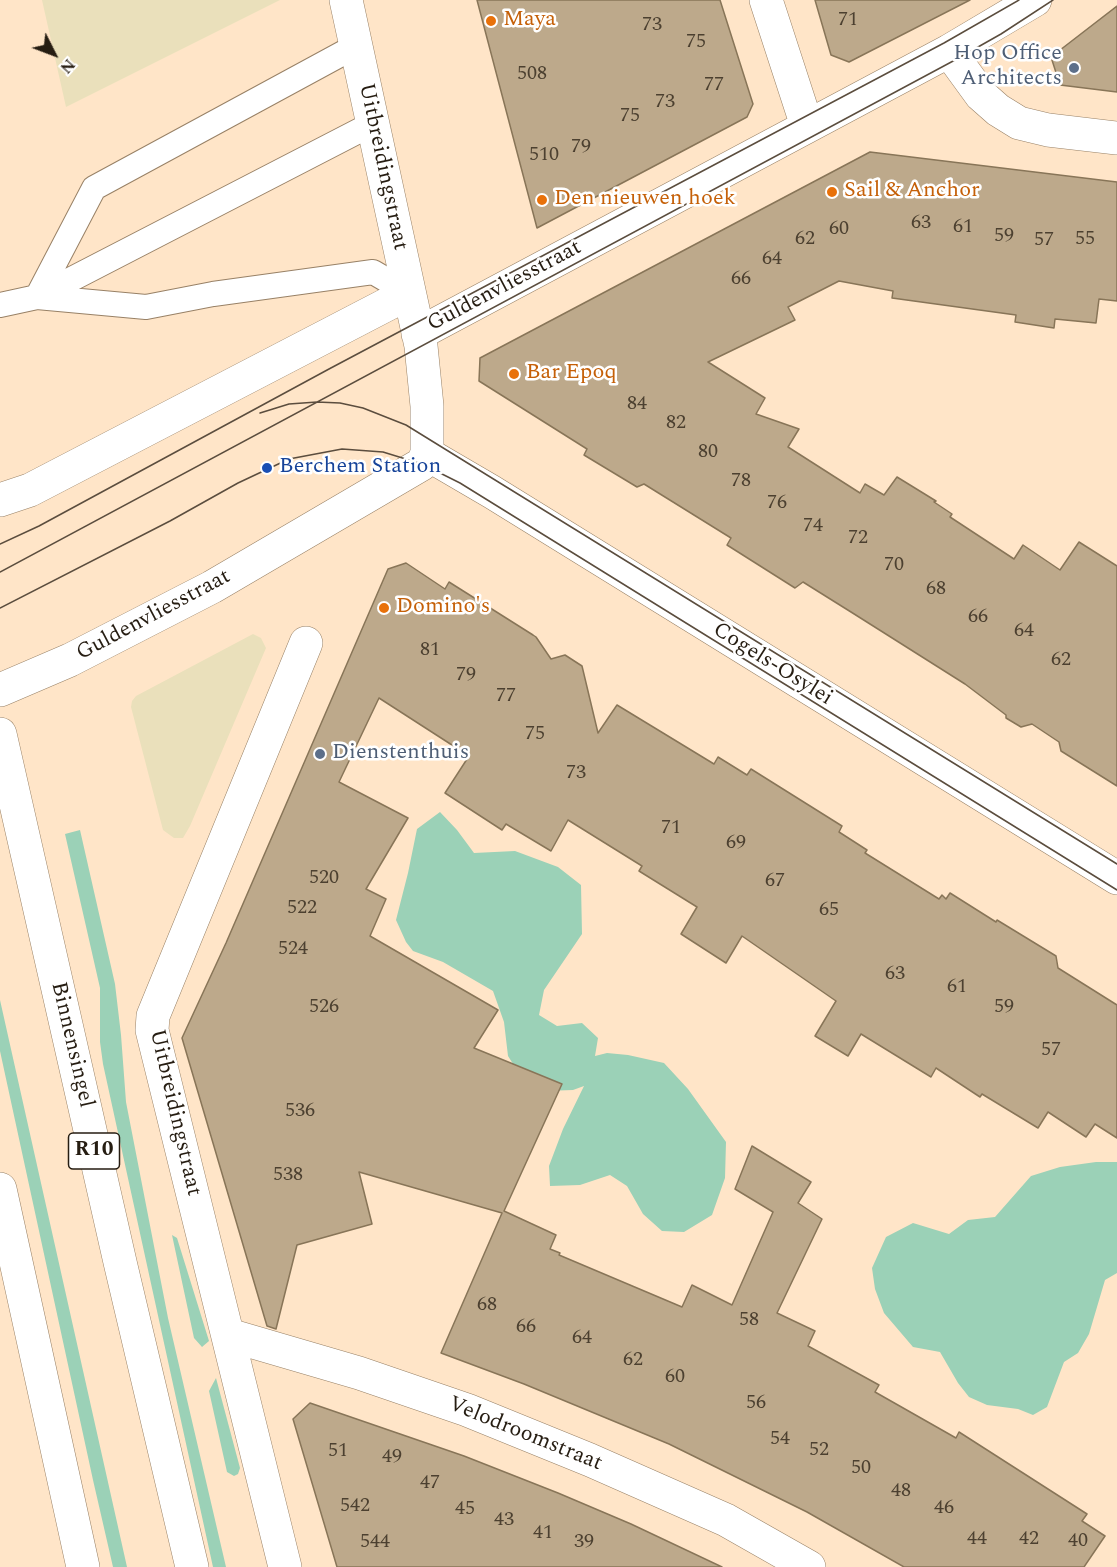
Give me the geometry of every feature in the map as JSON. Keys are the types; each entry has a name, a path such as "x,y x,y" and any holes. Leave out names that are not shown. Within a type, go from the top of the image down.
{"street":[{"name":"Uitbreidingstraat","path":"346,0 418,334"},
{"path":"766,0 807,126"},
{"name":"Guldenvliesstraat","path":"0,690 70,660 212,587 422,464 427,454 425,385 418,334 949,51 1035,0"},
{"path":"949,51 981,95 998,110 1019,123 1048,130 1117,138"},
{"name":"Guldenvliesstraat","path":"0,500 30,490 409,293"},
{"name":"Cogels-Osylei","path":"427,454 1117,878"},
{"name":"Uitbreidingstraat","path":"285,1567 152,1030 153,1016 306,643"},
{"name":"Binnensingel","path":"0,734 117,1250 192,1567"},
{"path":"0,1189 83,1567"},
{"name":"Velodroomstraat","path":"229,1335 359,1373 467,1410 590,1460 726,1520 809,1567"}],"lane":[{"path":"37,297 94,188 356,46"},
{"path":"0,305 37,297 372,124"},
{"path":"37,297 146,307 213,294 373,272 409,293"}],"green space":[{"path":"440,812 474,853 515,851 558,867 581,885 582,934 544,990 539,1015 557,1026 582,1023 598,1038 595,1056 607,1053 628,1055 664,1063 688,1089 726,1142 725,1178 712,1215 684,1232 662,1231 643,1214 627,1186 610,1175 580,1185 550,1186 549,1166 563,1129 584,1086 573,1090 545,1091 524,1081 508,1056 504,1022 493,991 443,962 413,951 406,942 396,920 417,829"},
{"path":"80,830 115,984 126,1102 168,1318 226,1567 213,1567 103,1064 100,1042 100,988 65,834"},
{"path":"0,1000 127,1567 113,1567 93,1480 0,1051"},
{"path":"1096,1162 1117,1162 1117,1273 1105,1280 1089,1334 1078,1353 1064,1362 1047,1407 1033,1415 1018,1409 987,1405 969,1397 940,1352 913,1347 884,1313 875,1289 872,1268 886,1237 913,1223 949,1234 968,1220 995,1217 1031,1176 1060,1167"},
{"path":"172,1235 177,1238 209,1341 202,1347 194,1338"},
{"path":"216,1378 240,1468 238,1474 234,1476 227,1472 209,1391"}],"sand":[{"path":"42,0 280,0 66,107"},
{"path":"253,634 261,638 266,648 190,826 183,838 174,838 163,830 131,707 132,701 136,696"}],"building":[{"path":"477,0 720,0 753,104 747,117 537,228"},
{"path":"815,0 970,0 849,62 831,55"},
{"path":"1117,6 1117,92 1060,85 1051,57"},
{"path":"870,152 1117,182 1117,301 1099,299 1096,323 1055,319 1054,328 1015,322 1016,315 892,298 893,291 839,281 788,307 795,320 708,362 765,398 756,414 799,429 788,447 860,493 865,484 884,495 897,477 936,501 934,502 952,514 950,517 1014,559 1023,545 1060,570 1079,542 1117,566 1117,786 1061,751 1059,742 1032,724 1021,727 1006,718 1006,715 965,684 803,582 795,588 727,545 731,538 644,484 637,487 584,455 587,449 479,381 480,358"},
{"path":"406,563 445,589 449,582 533,635 551,659 565,655 582,666 598,733 617,705 714,764 718,757 747,775 751,769 842,826 839,832 867,850 865,853 939,899 942,895 946,899 950,893 996,922 997,920 1056,956 1058,968 1117,1005 1117,1138 1095,1124 1086,1137 1048,1112 1038,1128 982,1094 980,1097 936,1068 931,1077 861,1034 848,1056 815,1036 836,1001 742,936 726,963 681,934 697,907 639,871 642,866 568,820 551,851 506,824 502,830 445,793 469,756 379,698 339,782 408,818 366,889 386,899 370,936 498,1010 474,1048 562,1084 504,1211 556,1235 550,1249 560,1253 559,1255 682,1307 692,1285 732,1305 773,1212 735,1189 752,1146 811,1182 798,1203 822,1219 777,1313 815,1331 808,1346 879,1385 875,1392 956,1438 959,1432 1087,1514 1082,1521 1105,1536 1084,1567 904,1567 807,1512 669,1444 524,1384 441,1353 502,1213 359,1172 372,1224 297,1245 276,1329 267,1326 182,1038 226,943 388,569"},
{"path":"310,1403 464,1456 558,1493 722,1567 337,1567 293,1419"}],"tram line":[{"path":"0,544 39,526 329,369 944,43 1019,0"},
{"path":"0,572 955,60 1001,34 1053,0"},
{"path":"260,413 289,404 340,403 363,408 406,425 1117,864"},
{"path":"0,608 170,521 238,483 289,459 342,449 383,452 422,464 460,483 1117,890"}],"place":[{"name":"Maya","path":"491,21"},
{"name":"Hop Office Architects","path":"1074,68"},
{"name":"Sail & Anchor","path":"832,192"},
{"name":"Den nieuwen hoek","path":"542,200"},
{"name":"Bar Epoq","path":"514,374"},
{"name":"Berchem Station","path":"267,468"},
{"name":"Domino's","path":"384,608"},
{"name":"Dienstenthuis","path":"320,754"}]}
